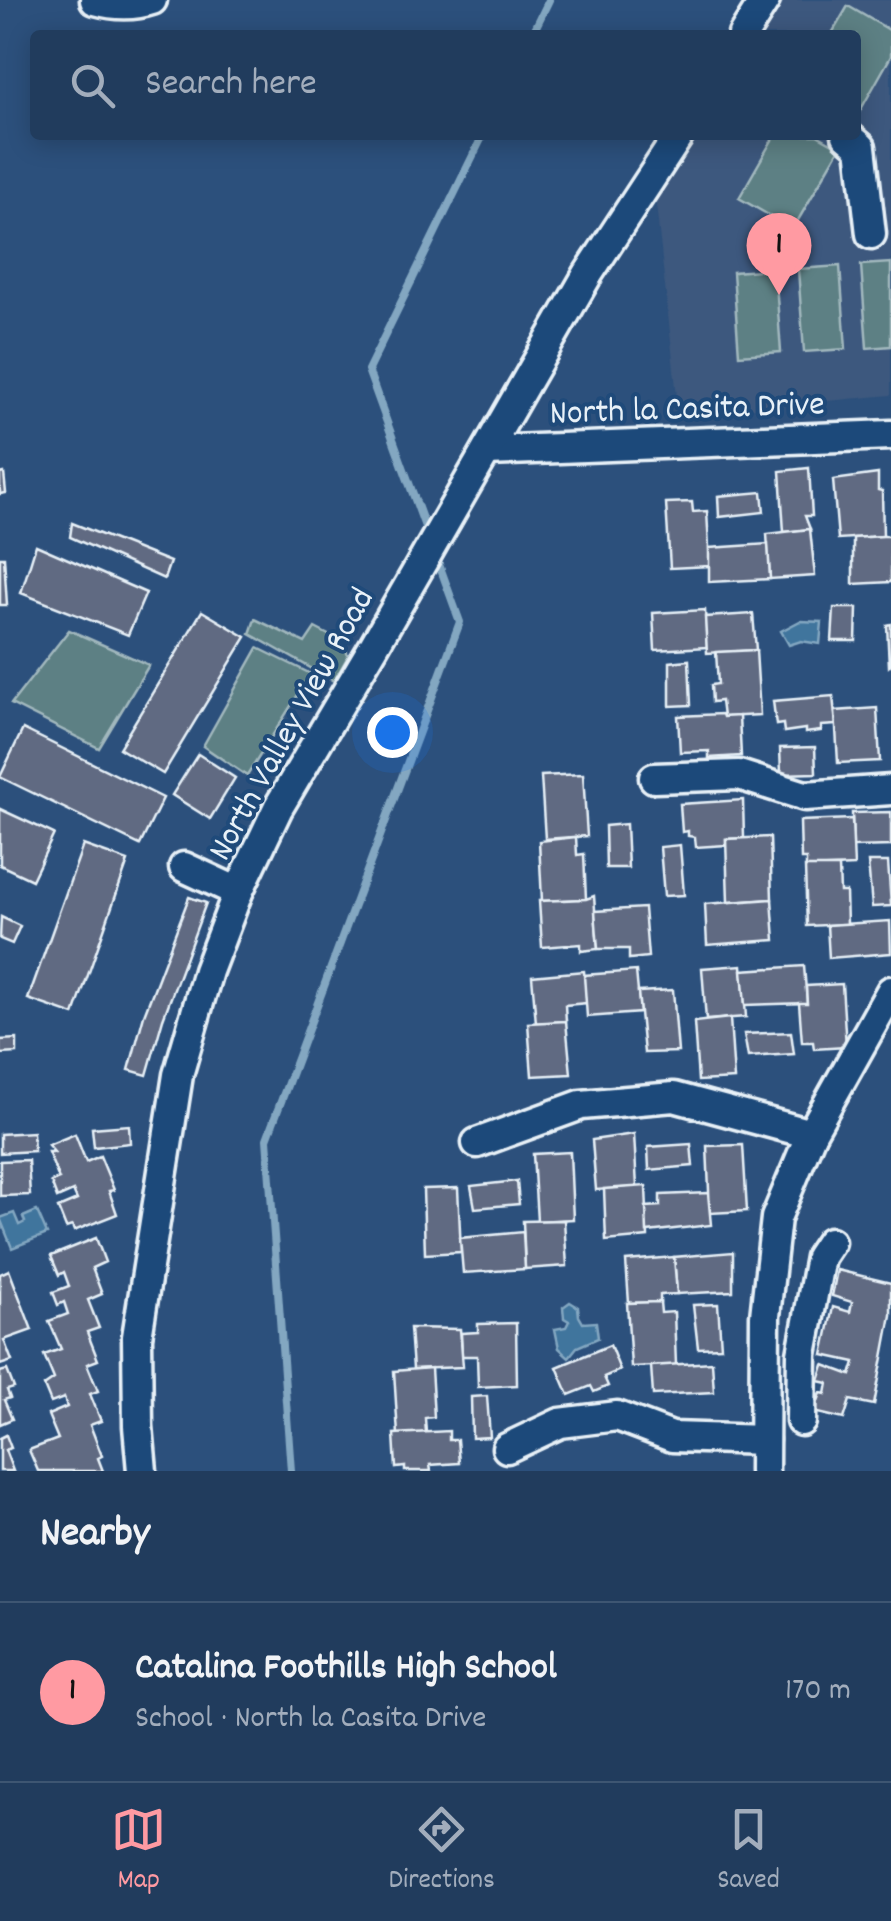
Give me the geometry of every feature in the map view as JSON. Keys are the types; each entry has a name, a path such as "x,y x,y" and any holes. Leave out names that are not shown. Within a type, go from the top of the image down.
{"street":[{"path":"95,0 111,4 152,0"},
{"path":"747,30 765,0"},
{"name":"North Valley View Road","path":"142,1471 137,1337 178,1076 208,971 238,892 278,808 588,274 676,140"},
{"path":"852,140 861,147 871,234"},
{"name":"North la Casita Drive","path":"486,451 891,436"},
{"path":"654,778 739,775 804,796 891,790"},
{"path":"184,868 238,892"},
{"path":"764,1471 764,1316 776,1218 811,1134 891,991"},
{"path":"478,1143 581,1106 674,1097 811,1134"},
{"path":"801,1421 802,1354 820,1257 830,1242"},
{"path":"507,1448 560,1424 617,1416 672,1437 764,1440"}],"shaded area":[{"path":"783,0 891,0 891,395 679,415 655,195 692,140 861,140 861,30 763,30"},
{"path":"800,621 822,622 820,644 801,641 789,645 781,631"},
{"path":"37,1211 47,1234 12,1248 0,1218 14,1213 19,1225 25,1222 23,1217"},
{"path":"570,1302 578,1307 583,1323 596,1322 598,1338 577,1347 569,1357 559,1348 555,1329 566,1327 569,1321 564,1318 563,1307"}],"green space":[{"path":"848,6 891,31 891,56 861,109 861,30 834,30"},
{"path":"772,140 826,140 840,148 793,229 739,198"},
{"path":"891,263 891,346 867,348 861,265"},
{"path":"840,266 846,349 804,352 798,269"},
{"path":"775,269 781,352 739,355 733,272"},
{"path":"255,619 305,643 315,628 344,643 348,656 334,681 250,634"},
{"path":"69,630 149,665 99,748 11,704"},
{"path":"258,648 311,674 247,776 203,746"}],"building":[{"path":"809,468 812,516 805,516 810,529 784,532 780,471"},
{"path":"4,473 6,493 0,494 0,474"},
{"path":"878,474 883,536 838,539 833,480"},
{"path":"762,492 764,512 719,517 718,496"},
{"path":"692,502 693,512 707,511 710,566 670,568 666,503"},
{"path":"72,523 170,562 164,579 70,537"},
{"path":"810,529 815,576 770,579 767,534"},
{"path":"891,536 891,582 853,584 853,538"},
{"path":"768,544 770,579 709,582 709,548"},
{"path":"36,545 146,593 128,635 21,593"},
{"path":"0,557 4,557 7,605 0,605"},
{"path":"834,608 857,608 856,641 832,641"},
{"path":"705,610 707,647 655,650 653,613"},
{"path":"202,611 246,637 163,774 119,748"},
{"path":"753,614 756,650 707,653 705,617"},
{"path":"891,624 891,664 889,666 887,625"},
{"path":"756,650 760,715 723,717 721,701 712,702 711,685 718,684 716,652"},
{"path":"689,660 691,705 670,706 670,662"},
{"path":"833,696 836,725 805,733 805,729 784,732 783,724 776,725 773,701"},
{"path":"877,708 880,761 838,763 835,711"},
{"path":"678,716 739,716 741,756 709,758 709,751 680,752"},
{"path":"23,729 163,798 140,845 0,777"},
{"path":"815,747 816,773 781,774 780,748"},
{"path":"198,754 235,778 210,819 172,795"},
{"path":"583,774 587,836 545,839 541,776"},
{"path":"743,800 744,838 726,839 726,845 696,847 695,837 688,836 688,831 682,832 680,804"},
{"path":"0,809 54,834 32,880 0,865"},
{"path":"891,812 891,846 853,847 852,813"},
{"path":"852,819 854,866 806,868 806,859 801,859 800,821"},
{"path":"626,824 628,868 606,868 605,826"},
{"path":"576,837 577,855 584,854 586,899 542,901 539,841"},
{"path":"770,837 772,899 728,902 726,839"},
{"path":"83,845 128,861 74,1015 28,999"},
{"path":"680,845 684,895 664,896 660,847"},
{"path":"868,862 888,862 891,906 872,907"},
{"path":"805,867 839,867 840,892 846,892 847,924 807,926"},
{"path":"594,896 598,949 581,951 581,944 542,947 539,901"},
{"path":"189,897 206,903 163,1019 147,1075 129,1070 144,1015"},
{"path":"772,899 775,940 707,945 705,904"},
{"path":"644,908 648,957 629,959 629,949 598,949 595,911"},
{"path":"1,917 20,926 12,944 0,939"},
{"path":"890,921 891,953 829,958 827,925"},
{"path":"742,965 746,1017 706,1020 702,968"},
{"path":"804,966 807,1003 745,1005 742,970"},
{"path":"584,971 587,1003 565,1005 566,1021 536,1023 532,976"},
{"path":"636,971 640,1013 587,1017 584,975"},
{"path":"842,984 846,1047 814,1049 813,1042 802,1042 799,1003 807,1003 806,986"},
{"path":"673,990 678,1052 644,1053 638,992"},
{"path":"730,1018 734,1079 698,1081 694,1022"},
{"path":"566,1021 571,1074 532,1076 528,1023"},
{"path":"791,1032 794,1054 748,1057 744,1034"},
{"path":"17,1039 17,1053 0,1054 0,1040"},
{"path":"129,1125 130,1143 94,1147 92,1128"},
{"path":"33,1132 34,1151 0,1153 0,1134"},
{"path":"75,1134 86,1162 100,1156 114,1190 109,1191 117,1214 74,1231 72,1226 66,1228 58,1208 77,1200 73,1191 57,1198 51,1182 59,1179 48,1152 54,1152 48,1145"},
{"path":"634,1134 637,1187 596,1190 592,1140"},
{"path":"691,1144 693,1166 649,1170 648,1147"},
{"path":"743,1145 747,1211 710,1213 707,1146"},
{"path":"570,1152 573,1219 537,1221 533,1154"},
{"path":"28,1160 30,1195 0,1196 0,1161"},
{"path":"517,1181 519,1204 475,1208 471,1186"},
{"path":"646,1186 648,1237 606,1241 604,1189"},
{"path":"458,1188 461,1252 425,1254 423,1189"},
{"path":"708,1193 711,1225 647,1232 646,1207 660,1206 660,1195"},
{"path":"564,1220 567,1266 525,1269 523,1221"},
{"path":"523,1232 525,1269 463,1273 460,1238"},
{"path":"96,1238 105,1262 92,1268 102,1294 88,1300 99,1328 87,1332 98,1360 87,1364 98,1391 90,1394 101,1421 90,1425 102,1456 98,1458 103,1471 38,1471 29,1450 58,1439 48,1415 67,1407 64,1398 51,1403 44,1386 54,1379 44,1355 61,1349 49,1321 68,1314 64,1302 58,1305 53,1292 69,1286 51,1256"},
{"path":"733,1252 733,1291 677,1294 674,1257"},
{"path":"674,1257 677,1294 660,1295 660,1302 629,1303 626,1261"},
{"path":"9,1270 32,1330 4,1340 12,1361 0,1365 0,1274"},
{"path":"837,1270 891,1283 891,1315 874,1405 850,1400 844,1419 814,1412 821,1393 826,1394 828,1383 819,1381 824,1365 851,1375 855,1362 823,1355 833,1307 850,1312 852,1302 832,1296"},
{"path":"660,1302 661,1313 674,1312 676,1365 631,1367 627,1303"},
{"path":"718,1304 721,1347 698,1348 693,1305"},
{"path":"516,1323 517,1385 478,1387 477,1356 462,1356 461,1333 478,1332 478,1324"},
{"path":"410,1328 460,1329 463,1367 413,1369"},
{"path":"610,1345 620,1370 604,1377 608,1386 594,1392 591,1386 569,1395 557,1367"},
{"path":"712,1362 714,1392 653,1395 651,1366"},
{"path":"431,1368 434,1417 425,1418 426,1433 398,1435 394,1371"},
{"path":"7,1370 14,1388 7,1390 10,1398 4,1400 12,1419 0,1424 0,1372"},
{"path":"487,1396 490,1437 472,1438 471,1397"},
{"path":"449,1431 449,1440 457,1440 459,1463 430,1465 431,1471 396,1468 394,1434"},
{"path":"6,1435 11,1448 5,1450 13,1471 0,1471 0,1438"}],"waterway":[{"path":"534,30 549,0"},
{"path":"429,538 368,370 481,140"},
{"path":"291,1471 267,1139 460,622 436,556"}],"place":[{"name":"Catalina Foothills High School","path":"779,295"}]}
